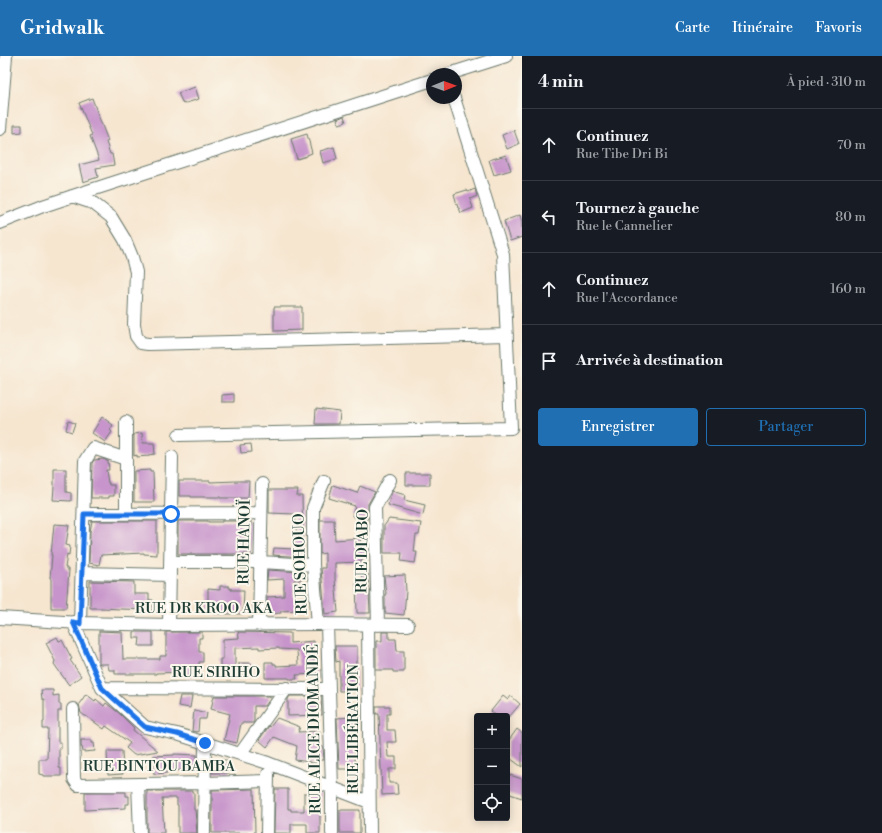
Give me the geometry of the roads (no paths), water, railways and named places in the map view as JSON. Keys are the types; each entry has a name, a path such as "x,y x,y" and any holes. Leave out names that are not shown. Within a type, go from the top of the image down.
{"street":[{"path":"0,128 6,56"},
{"path":"462,70 506,56"},
{"path":"0,223 72,196 426,82"},
{"path":"179,435 511,428 503,254 456,104"},
{"path":"72,196 94,203 111,217 125,240 136,272 134,324 136,336 141,343 507,335"},
{"path":"126,422 126,514"},
{"path":"126,459 93,448 85,461 82,573 77,623 102,688 145,727 177,734 268,763 369,802"},
{"path":"169,625 172,457"},
{"name":"RUE DIABO","path":"373,625 376,507 390,480"},
{"name":"RUE SOHOUO","path":"322,624 313,564 313,508 324,481"},
{"name":"RUE HANOÏ","path":"259,625 262,484"},
{"path":"84,514 261,513"},
{"path":"170,562 260,562 313,564"},
{"path":"82,573 170,575"},
{"name":"RUE DR KROO AKA","path":"0,618 77,623 169,625 408,625"},
{"name":"RUE ALICE DIOMANDÉ","path":"322,624 329,689 332,833"},
{"name":"RUE LIBÉRATION","path":"370,833 369,802 373,625"},
{"name":"RUE SIRIHO","path":"102,688 329,689"},
{"path":"240,754 287,688"},
{"name":"RUE BINTOU BAMBA","path":"73,709 74,779 78,785 268,781"},
{"path":"204,833 205,743"},
{"path":"267,833 268,763"},
{"path":"138,784 140,833"}]}
